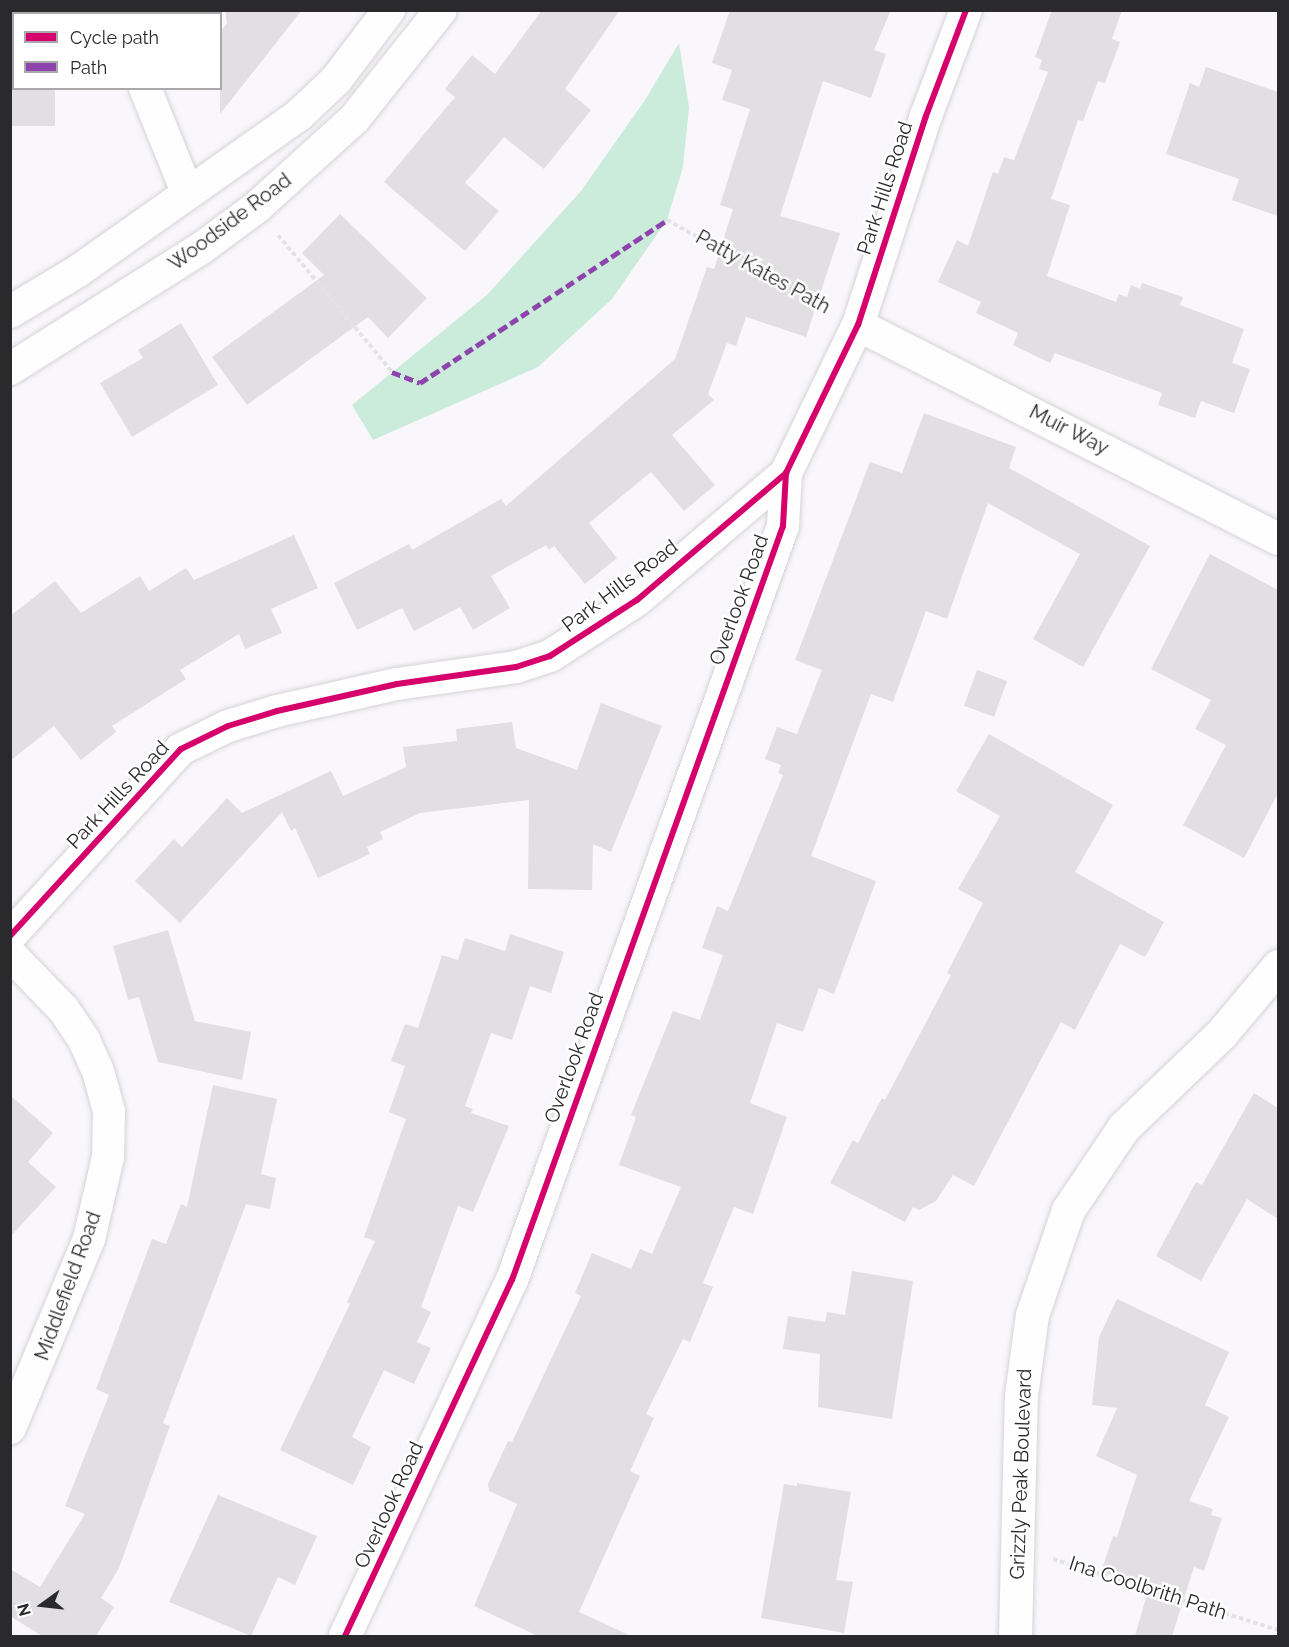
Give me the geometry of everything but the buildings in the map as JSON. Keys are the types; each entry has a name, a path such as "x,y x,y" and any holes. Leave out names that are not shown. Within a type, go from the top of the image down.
{"street":[{"path":"10,312 78,271 299,115 336,80 389,10"},
{"name":"Woodside Road","path":"10,369 203,247 258,207 355,118 441,10"},
{"name":"Park Hills Road","path":"10,936 181,749 228,726 277,711 397,684 516,667 550,657 637,600 786,473 858,325 926,116 966,10"},
{"path":"146,90 187,192"},
{"name":"Muir Way","path":"858,325 1278,539"},
{"name":"Overlook Road","path":"345,1636 512,1280 783,526 786,473"},
{"name":"Middlefield Road","path":"10,954 64,1010 84,1040 98,1071 109,1111 108,1157 89,1239 10,1428"},
{"name":"Grizzly Peak Boulevard","path":"1015,1636 1021,1396 1032,1315 1068,1210 1123,1128 1221,1034 1278,966"}],"path":[{"path":"291,253 392,372"}],"green space":[{"path":"679,43 689,107 683,167 667,220 612,299 538,367 373,440 352,405 487,295 581,191 645,100"}],"marked path":[{"path":"392,372 420,383 667,220"}],"cycle path":[{"path":"10,936 181,749 228,726 277,711 397,684 516,667 550,656 637,600 786,473 858,325 926,116 966,10"},
{"path":"345,1636 512,1280 783,526 786,473"}]}
